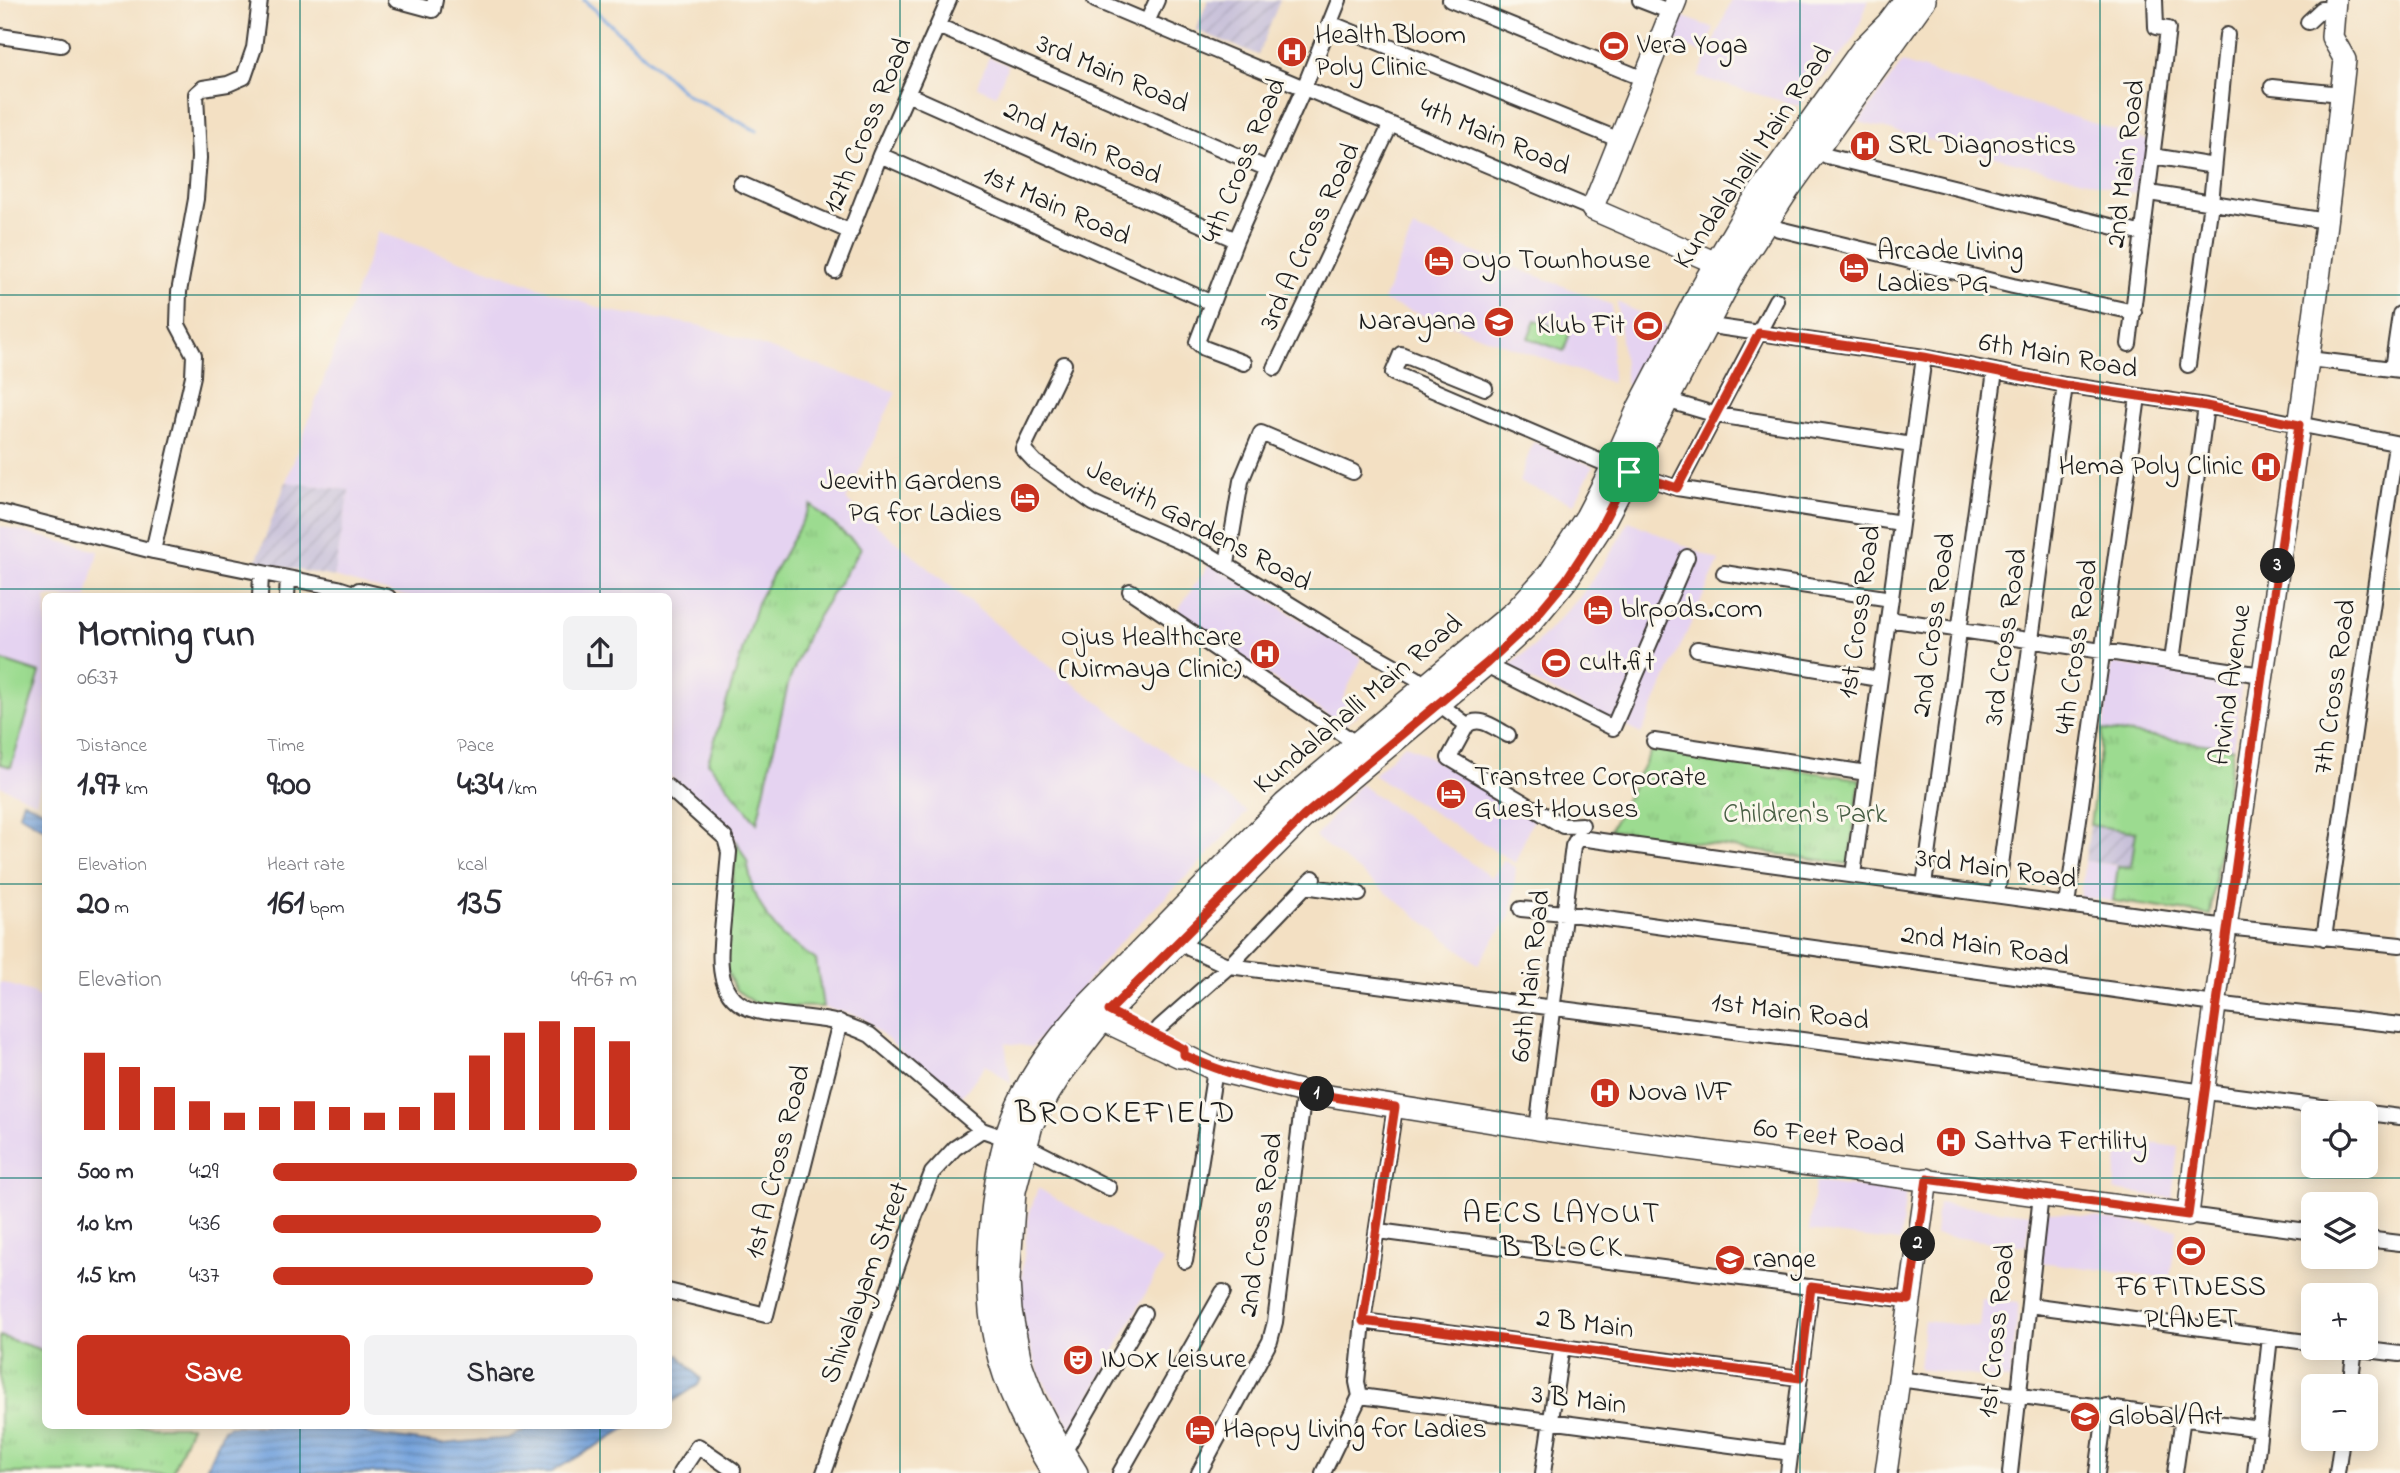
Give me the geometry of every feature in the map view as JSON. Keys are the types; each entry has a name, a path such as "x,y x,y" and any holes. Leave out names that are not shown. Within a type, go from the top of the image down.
{"main road":[{"name":"Kundalahalli Main Road","path":"1065,1467 1017,1352 1008,1281 1016,1142 1014,1115 1039,1067 1080,1014 1285,804 1357,744 1431,695 1487,663 1531,622 1566,580 1600,528 1640,405 1716,263 1747,211 1798,138 1863,49 1888,24 1906,0"},
{"name":"Kundalahalli Main Road","path":"1016,1142 1031,1125 1061,1073 1105,1015 1304,816 1516,611 1549,575 1666,400 1734,272 1766,222 1924,0"}],"street":[{"path":"153,551 193,376 194,355 178,325 180,292 199,158 196,94 203,89 228,84 244,77 254,48 260,0"},
{"path":"396,0 433,10 435,0"},
{"name":"12th Cross Road","path":"835,271 847,230 949,0"},
{"name":"4th Main Road","path":"1095,0 1716,263"},
{"path":"1147,22 1157,0"},
{"name":"4th Cross Road","path":"1244,363 1204,348 1197,342 1236,240 1304,88 1339,0"},
{"path":"1450,0 1644,79"},
{"path":"1592,209 1674,6 1640,0"},
{"name":"2nd Main Road","path":"2129,344 2168,29 2156,27 2155,0"},
{"path":"2308,22 2322,9 2334,6"},
{"name":"Arvind Avenue","path":"2188,1215 2215,1004 2328,221 2345,60 2332,37 2334,6"},
{"path":"1330,23 1620,140"},
{"name":"3rd Main Road","path":"937,26 1268,169"},
{"path":"2188,365 2211,203 2227,35"},
{"path":"0,36 61,45"},
{"path":"2272,87 2341,93"},
{"name":"2nd Main Road","path":"907,94 1236,240"},
{"name":"3rd A Cross Road","path":"1275,369 1390,125"},
{"path":"1816,149 1827,156 2143,234"},
{"name":"1st Main Road","path":"880,155 1212,303"},
{"path":"2153,156 2214,166"},
{"path":"741,184 847,230"},
{"path":"2149,193 2328,221"},
{"path":"1766,222 1779,229 1987,280 2134,312"},
{"path":"1677,488 1776,300"},
{"path":"2309,359 2396,370 2400,314"},
{"name":"6th Main Road","path":"1706,322 1718,327 1924,357 2065,385 2206,406 2398,444"},
{"path":"1485,388 1401,354 1393,373 1621,469 1677,488 1901,523"},
{"name":"1st Cross Road","path":"1853,875 1924,357"},
{"name":"Jeevith Gardens Road","path":"1064,365 1023,449 1035,462 1093,503 1227,565 1340,635 1408,673 1467,725"},
{"name":"2nd Cross Road","path":"1924,885 1995,371"},
{"name":"3rd Cross Road","path":"1997,895 2065,385"},
{"name":"4th Cross Road","path":"2067,905 2138,397"},
{"path":"1666,400 1717,415 1912,445"},
{"path":"2172,661 2206,406"},
{"path":"1227,565 1241,481 1261,433 1353,472"},
{"name":"7th Cross Road","path":"2324,938 2398,444"},
{"path":"0,512 153,551 354,593"},
{"path":"1487,663 1613,728 1687,557"},
{"path":"1724,573 1891,599"},
{"path":"260,593 261,574"},
{"path":"287,593 288,578"},
{"path":"338,588 343,586 372,593"},
{"path":"1130,591 1357,744"},
{"path":"1888,619 2262,675"},
{"path":"1697,649 1880,679"},
{"path":"1467,725 1471,721 1479,720 1508,735"},
{"name":"3rd Main Road","path":"1467,725 1450,758 1563,826 1585,832 1853,875 2067,905 2226,927 2400,945"},
{"path":"1654,741 1867,773"},
{"path":"672,790 725,838 729,852 719,965 724,985 733,1000 764,1013 840,1022 870,1035 982,1130 1016,1142 1109,1188"},
{"name":"60th Main Road","path":"1537,1129 1573,846 1585,832"},
{"path":"1150,1039 1229,966 1309,882 1359,894"},
{"name":"2nd Main Road","path":"1521,909 2215,1004 2400,1026"},
{"name":"1st Main Road","path":"1180,940 1189,948 1229,966 2400,1117"},
{"name":"60 Feet Road","path":"1105,1015 1180,1058 1184,1055 1215,1070 1304,1092 1537,1129 2301,1230"},
{"name":"1st A Cross Road","path":"672,1292 766,1315 840,1022"},
{"path":"1185,1261 1215,1070"},
{"name":"2nd Cross Road","path":"1199,1473 1273,1331 1304,1092"},
{"path":"1323,1473 1360,1396 1357,1382 1363,1321 1395,1107"},
{"name":"Shivalayam Street","path":"824,1473 932,1173 955,1148 982,1130"},
{"path":"1886,1473 1927,1179"},
{"name":"1st Cross Road","path":"2010,1473 2041,1195"},
{"path":"1378,1231 1909,1300"},
{"path":"2378,1240 2400,1243"},
{"path":"1788,1473 1811,1287"},
{"path":"1120,1473 1223,1292"},
{"path":"2029,1305 2301,1341"},
{"path":"1065,1467 1144,1312"},
{"name":"2 B Main","path":"1363,1321 1800,1378"},
{"path":"2255,1473 2270,1337"},
{"path":"1543,1473 1562,1346"},
{"path":"2378,1351 2400,1354"},
{"path":"1899,1379 2260,1429"},
{"name":"3 B Main","path":"1360,1396 1791,1453"},
{"path":"2097,1473 2106,1406"},
{"path":"2175,1473 2183,1417"},
{"path":"680,1473 698,1446 733,1470"},
{"path":"2337,1473 2340,1451"}],"shaded area":[{"path":"1208,0 1280,0 1258,55 1196,30"},
{"path":"1732,0 1869,0 1853,41 1799,106 1698,77"},
{"path":"1677,14 1714,29 1704,54 1667,38"},
{"path":"989,57 1008,65 996,95 977,87"},
{"path":"1902,63 2150,141 2145,196 1859,122"},
{"path":"1413,228 1612,305 1612,383 1383,301"},
{"path":"378,232 609,311 703,326 896,392 846,500 1025,648 1247,812 1119,943 1032,1047 1005,1043 1011,1084 986,1064 958,1102 862,1017 823,1007 766,1006 753,1002 735,989 723,964 737,842 728,829 672,778 672,593 393,593 334,577 349,490 286,482"},
{"path":"1617,302 1666,325 1634,389 1626,384"},
{"path":"1533,442 1593,466 1574,504 1519,482"},
{"path":"286,482 349,490 334,577 256,562"},
{"path":"1629,521 1719,561 1641,734 1506,668 1533,647 1580,597"},
{"path":"0,526 98,551 88,593 42,593 42,779 36,802 0,786"},
{"path":"1210,563 1362,658 1342,700 1360,712 1344,726 1175,614"},
{"path":"2112,664 2242,682 2233,748 2103,730"},
{"name":"Transtree Corporate Guest Houses","path":"1405,744 1535,814 1515,863 1373,775"},
{"path":"1360,784 1492,878 1504,860 1516,868 1511,915 1478,964 1315,837"},
{"path":"2090,825 2136,832 2131,867 2085,861"},
{"path":"2085,861 2118,866 2113,901 2080,897"},
{"path":"0,982 32,992 42,1000 42,1350 0,1336"},
{"path":"2120,1139 2178,1147 2172,1198 2114,1190"},
{"path":"1815,1182 1906,1193 1900,1242 1809,1231"},
{"path":"1038,1188 1163,1261 1072,1431 1039,1373 1025,1333 1021,1298 1023,1263 1029,1215"},
{"path":"1938,1203 2030,1214 2026,1246 1935,1235"},
{"path":"2045,1210 2177,1229 2170,1278 2039,1262"},
{"path":"1982,1299 2019,1303 2010,1380 1919,1369 1924,1321 1979,1327"}],"green space":[{"path":"1535,320 1570,332 1564,351 1528,338"},
{"path":"811,505 861,548 810,629 788,684 757,823 708,762 757,603"},
{"path":"0,660 40,673 11,767 0,764"},
{"path":"2103,730 2233,748 2210,915 2113,901 2118,866 2131,867 2136,832 2090,825"},
{"name":"Children's Park","path":"1652,749 1860,779 1849,864 1610,830"},
{"path":"737,842 747,861 753,890 767,917 783,937 816,960 823,1007 766,1006 753,1002 735,989 723,961"},
{"path":"0,1336 42,1350 42,1429 190,1429 172,1473 0,1473"}],"water":[{"path":"23,801 42,810 42,827 19,814"},
{"path":"679,1355 701,1379 698,1385 672,1402 672,1358"},
{"path":"224,1429 356,1429 369,1434 442,1444 509,1438 527,1429 625,1429 550,1473 204,1473"}],"waterway":[{"path":"584,0 686,94 757,131"}],"place":[{"name":"Vera Yoga","path":"1614,46"},
{"name":"Health Bloom Poly Clinic","path":"1292,52"},
{"name":"SRL Diagnostics","path":"1865,146"},
{"name":"Oyo Townhouse","path":"1439,261"},
{"name":"Arcade Living Ladies PG","path":"1854,268"},
{"name":"Narayana","path":"1499,322"},
{"name":"Klub Fit","path":"1648,326"},
{"name":"Hema Poly Clinic","path":"2266,467"},
{"name":"Jeevith Gardens PG for Ladies","path":"1025,498"},
{"name":"blrpods.com","path":"1598,610"},
{"name":"Ojus Healthcare (Nirmaya Clinic)","path":"1265,654"},
{"name":"cult.fit","path":"1556,663"},
{"name":"Transtree Corporate Guest Houses","path":"1451,794"},
{"name":"Nova IVF","path":"1605,1093"},
{"name":"Sattva Fertility","path":"1951,1142"},
{"name":"F6 FITNESS PLANET","path":"2191,1251"},
{"name":"range","path":"1730,1260"},
{"name":"INOX Leisure","path":"1078,1360"},
{"name":"Global/Art","path":"2085,1417"},
{"name":"Happy Living for Ladies","path":"1200,1430"}],"district":[{"name":"BROOKEFIELD","path":"1126,1114"},
{"name":"AECS LAYOUT B BLOCK","path":"1562,1232"}],"route":[{"path":"1759,333 1924,357 2065,385 2206,406 2299,425 2215,1004 2188,1215 1927,1179 1909,1300 1811,1287 1800,1378 1363,1321 1395,1107 1304,1092 1215,1070 1184,1055 1184,1049 1109,1011 1304,816 1487,663 1531,622 1566,580 1600,528 1629,472 1677,488 1759,333"}]}
